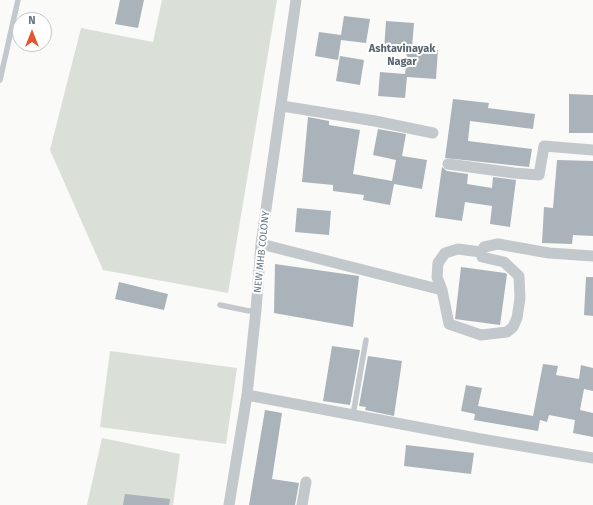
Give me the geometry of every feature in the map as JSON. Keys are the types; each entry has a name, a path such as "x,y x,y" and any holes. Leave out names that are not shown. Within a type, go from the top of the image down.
{"street":[{"name":"NEW MHB COLONY","path":"229,505 247,395 261,244 296,0"},
{"path":"282,106 375,121 433,133"},
{"path":"448,164 539,175 544,146 593,150"},
{"path":"261,244 442,290"},
{"path":"481,252 484,247 498,244 549,253 593,256"},
{"path":"458,249 481,252 482,257 504,262 519,276 520,298 517,318 513,327 507,332 481,335 448,324 442,290 437,277 438,263 445,253 458,249"},
{"path":"247,395 353,416 593,458"},
{"path":"302,505 306,482"}],"lane":[{"path":"0,80 18,0"},
{"path":"220,304 249,311 256,310"},
{"path":"353,416 366,340"}],"shaded area":[{"path":"162,0 277,0 228,293 103,270 50,150 81,28 153,42"},
{"path":"110,351 237,368 226,444 100,427"},
{"path":"102,438 180,454 173,505 87,505"}],"building":[{"path":"120,0 144,0 138,28 115,24"},
{"path":"344,16 370,19 366,43 341,40 338,60 315,56 319,32 341,35"},
{"path":"386,21 414,23 412,48 438,50 436,79 407,77 405,98 378,96 380,72 405,74 407,52 384,50"},
{"path":"340,56 364,60 360,85 336,81"},
{"path":"569,94 593,95 593,133 569,133"},
{"path":"453,99 489,103 488,108 535,114 533,129 470,121 468,141 532,149 529,167 445,158"},
{"path":"308,117 329,121 329,125 360,130 353,174 392,181 396,160 373,155 378,129 406,134 402,156 427,160 422,189 394,184 390,205 363,200 364,195 333,191 333,185 302,182"},
{"path":"557,160 593,161 593,236 573,235 572,244 542,243 544,207 553,208"},
{"path":"442,167 447,171 468,174 467,184 492,188 493,177 516,180 510,227 490,224 492,206 465,202 462,221 435,217"},
{"path":"297,208 331,211 329,235 295,232"},
{"path":"275,264 359,276 353,327 274,313"},
{"path":"461,267 507,274 500,325 455,319"},
{"path":"586,277 593,277 593,316 584,315"},
{"path":"119,282 168,294 164,310 115,299"},
{"path":"332,346 360,350 350,405 323,401"},
{"path":"368,356 402,361 394,416 365,410 366,407 359,406"},
{"path":"543,364 558,366 556,375 579,379 581,365 593,368 593,391 584,389 580,410 593,413 593,437 573,433 575,420 549,415 547,422 540,420 538,431 474,420 475,414 461,411 466,385 482,388 478,406 533,416"},
{"path":"265,410 282,413 272,479 299,483 295,505 249,505"},
{"path":"406,445 474,453 471,474 404,466"},
{"path":"125,494 170,499 169,505 123,505"}],"district":[{"name":"Ashtavinayak Nagar","path":"402,55"}]}
